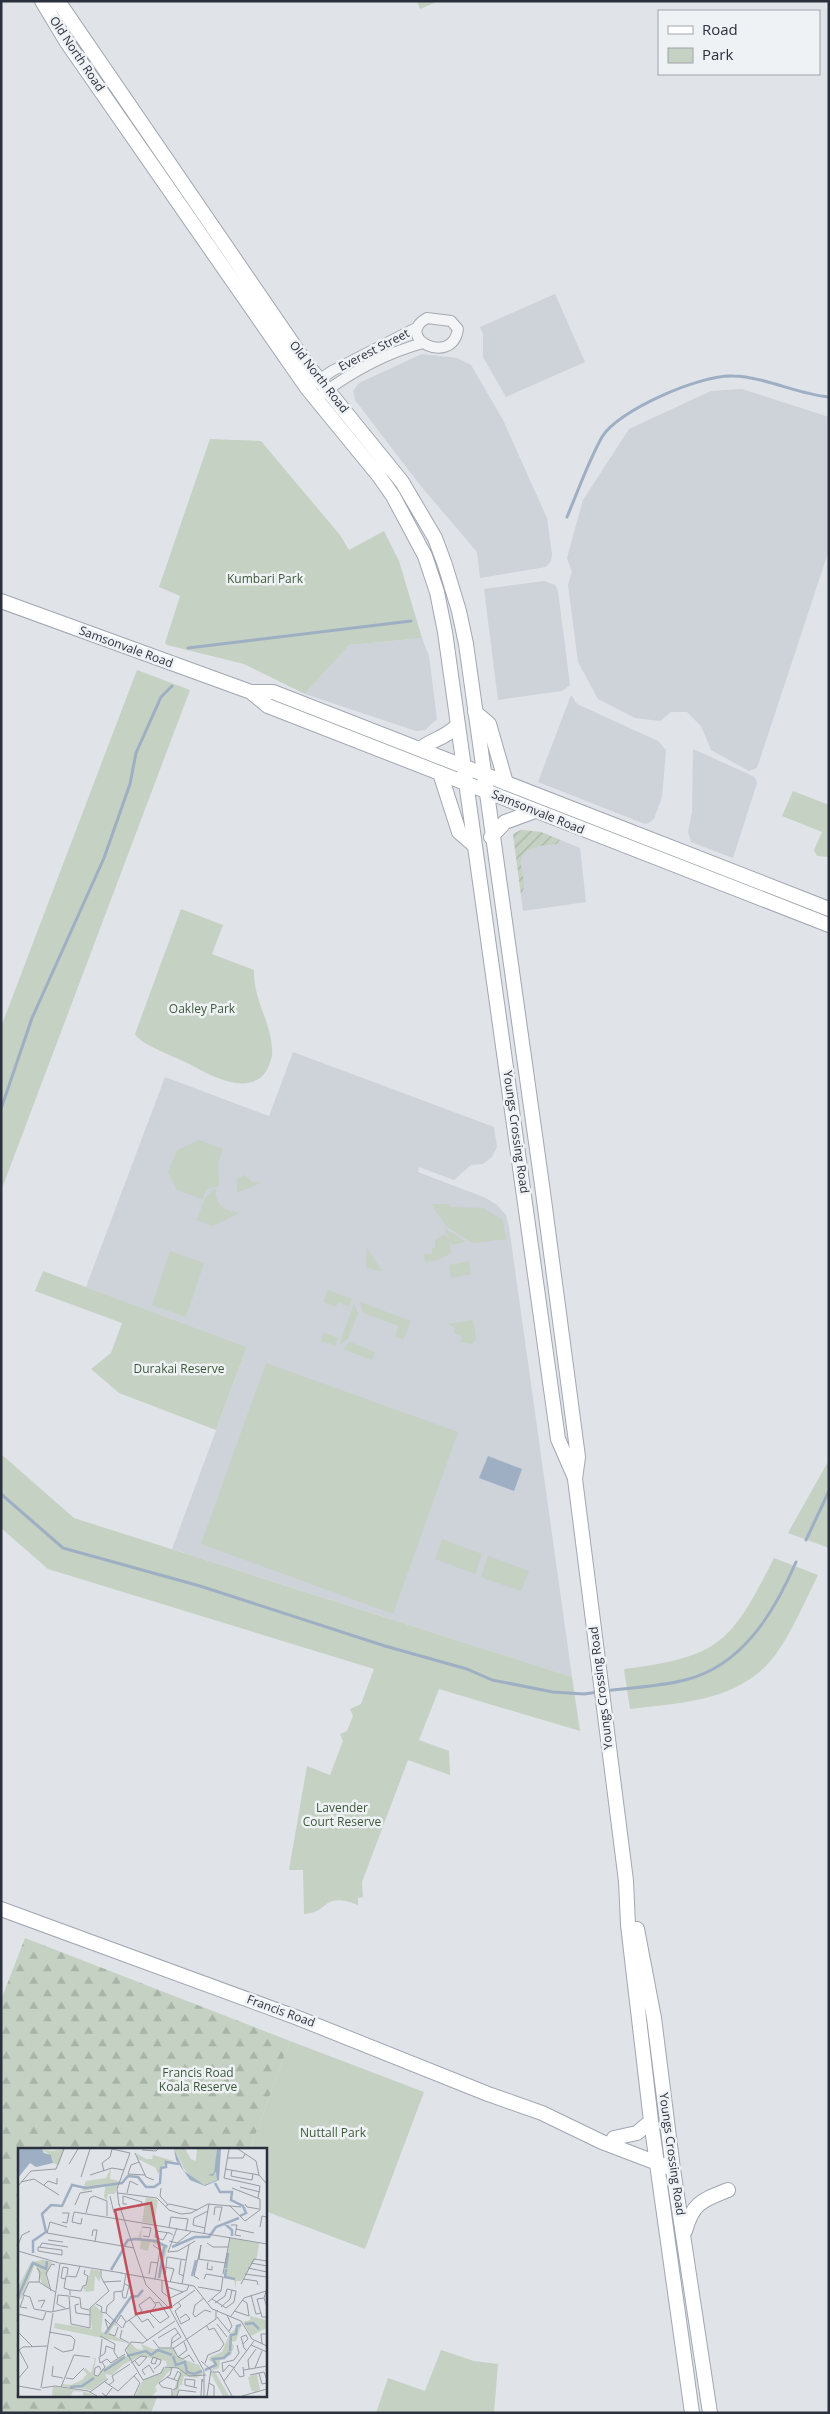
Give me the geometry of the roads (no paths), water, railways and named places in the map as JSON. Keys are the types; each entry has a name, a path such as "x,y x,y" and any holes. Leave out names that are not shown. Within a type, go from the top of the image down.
{"main road":[{"name":"Old North Road","path":"42,1 66,41 311,394 379,476 406,518 425,556 441,608 466,784"},
{"name":"Old North Road","path":"58,1 76,31 324,385 385,458 415,502 435,538 459,611 485,791"},
{"name":"Samsonvale Road","path":"1,601 251,692 268,706 829,925"},
{"name":"Samsonvale Road","path":"251,692 273,692 829,908"},
{"path":"475,712 489,724 506,783"},
{"path":"420,748 429,742 443,738 458,725"},
{"path":"440,773 459,832 474,845"},
{"name":"Youngs Crossing Road","path":"466,784 503,1033 558,1439 575,1478"},
{"name":"Youngs Crossing Road","path":"485,791 514,983 578,1457 575,1478 627,1897 628,1925 651,2121 692,2413"},
{"path":"491,837 505,822 535,811"},
{"name":"Youngs Crossing Road","path":"627,1897 636,1928 654,2018 672,2164 710,2413"},
{"name":"Francis Road","path":"1,1908 298,2018 558,2120 614,2138 657,2159"},
{"name":"Francis Road","path":"558,2120 585,2135 672,2164"},
{"path":"614,2138 637,2133 651,2121"},
{"path":"684,2233 688,2219 697,2205 707,2197 728,2190"}],"street":[{"name":"Everest Street","path":"311,394 416,328 419,323 431,318 450,321 458,329 455,339 447,346 432,347 423,343 417,335 416,328"},
{"name":"Everest Street","path":"324,385 404,348 423,343"}],"water":[{"path":"488,1456 522,1469 514,1491 479,1478"}],"waterway":[{"path":"567,517 602,437 611,427 642,405 682,387 719,377 733,376 757,379 805,393 829,397"},
{"path":"188,648 411,621"},
{"path":"1,1109 32,1018 104,858 130,784 136,753 161,697 172,686"},
{"path":"806,1540 829,1491"},
{"path":"1,1494 63,1548 200,1586 385,1646 467,1669 492,1680 553,1692 584,1694 599,1692"},
{"path":"605,1691 655,1686 685,1680 705,1673 723,1663 754,1635 777,1600 796,1562"}],"park label":[{"name":"Kumbari Park","path":"265,579"},
{"name":"Oakley Park","path":"202,1009"},
{"name":"Durakai Reserve","path":"179,1369"},
{"name":"Lavender Court Reserve","path":"342,1815"},
{"name":"Francis Road Koala Reserve","path":"198,2080"},
{"name":"Nuttall Park","path":"333,2133"}]}
